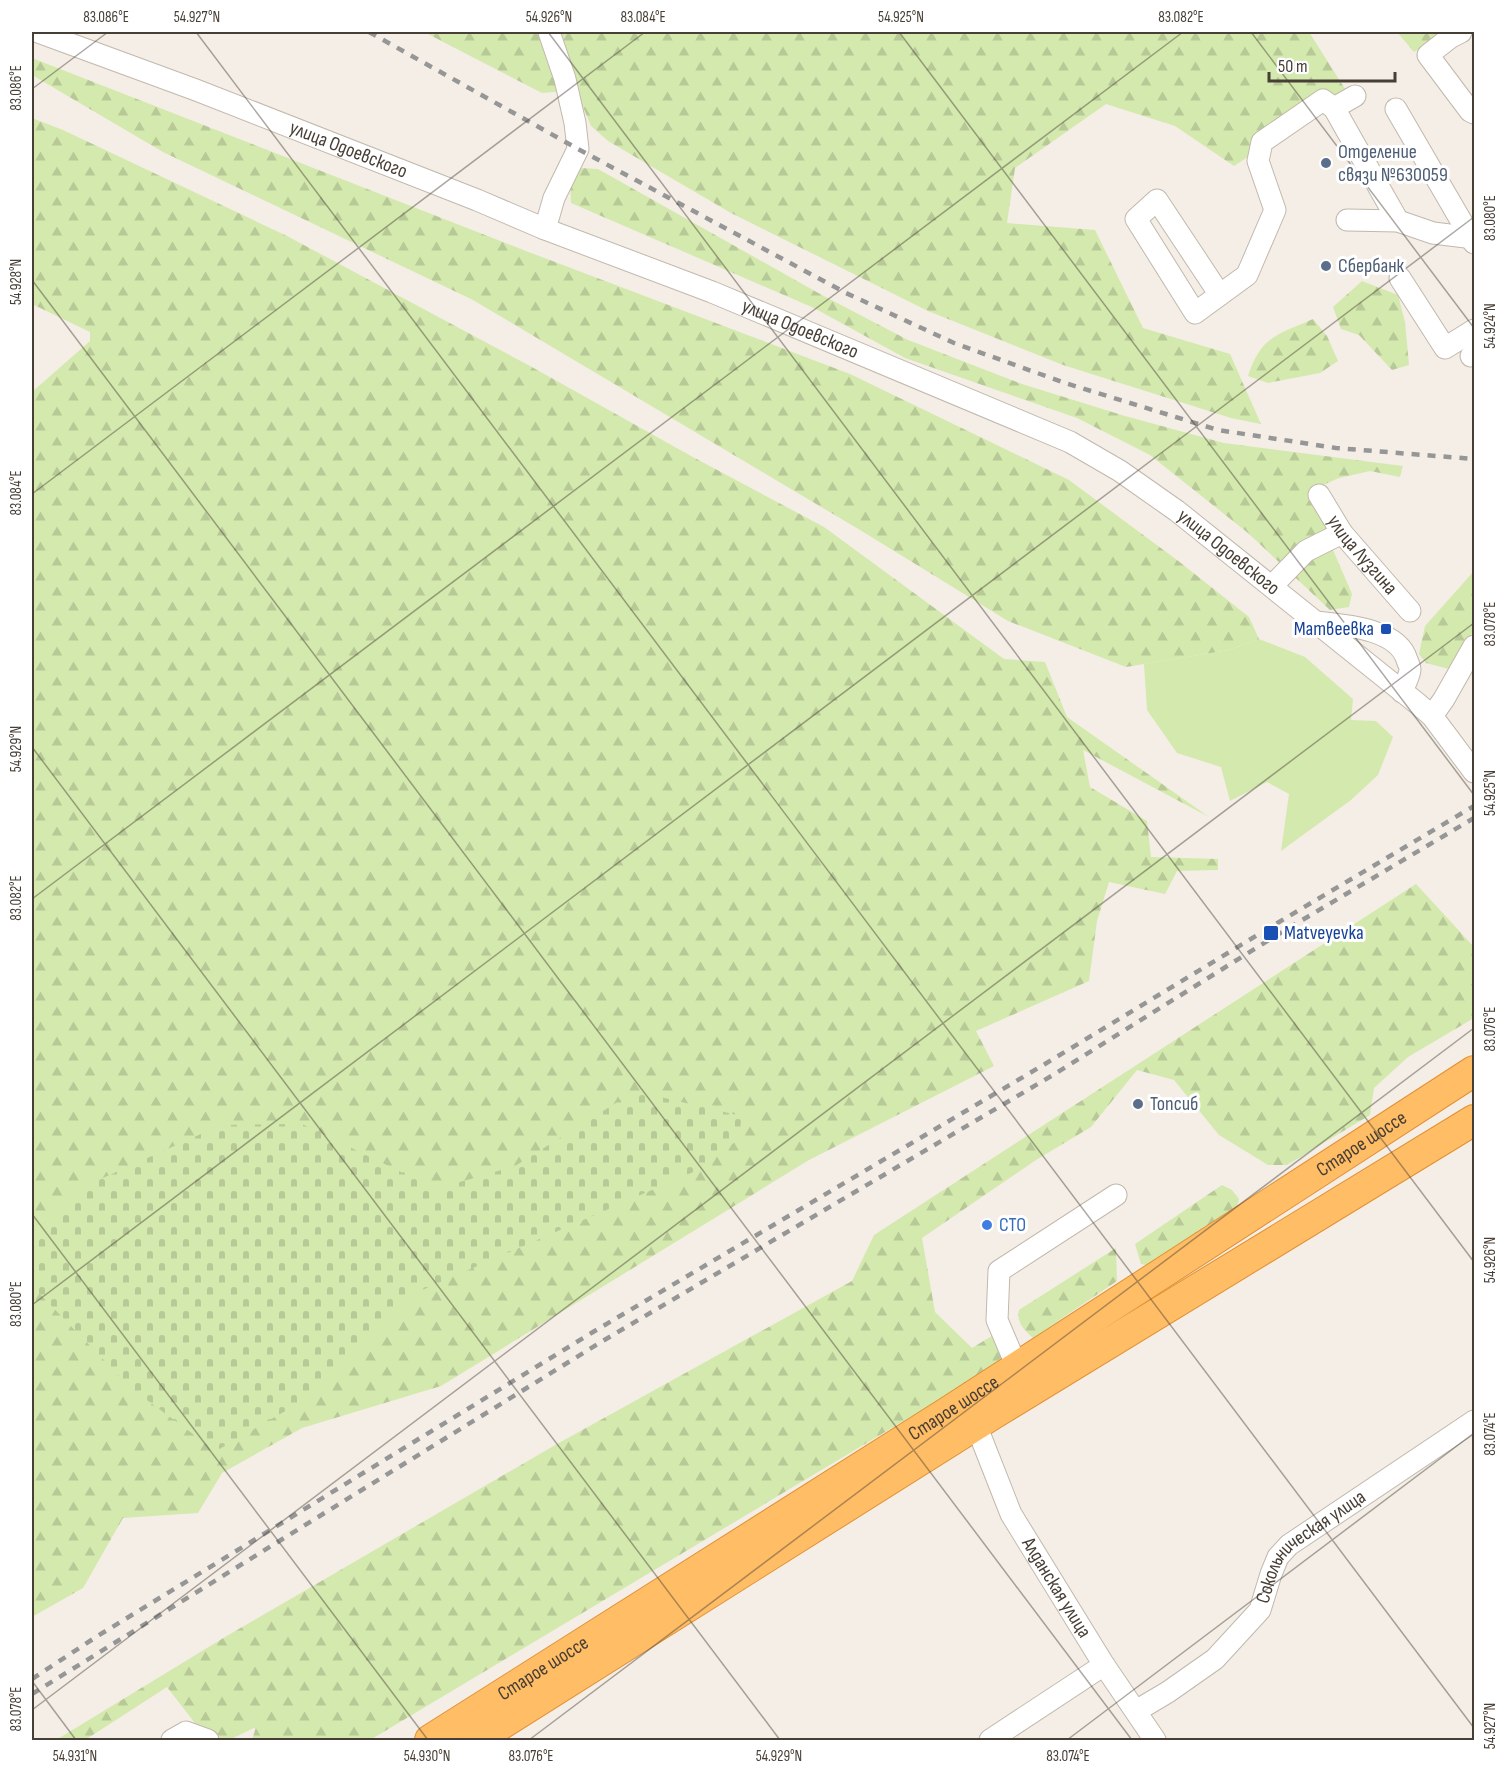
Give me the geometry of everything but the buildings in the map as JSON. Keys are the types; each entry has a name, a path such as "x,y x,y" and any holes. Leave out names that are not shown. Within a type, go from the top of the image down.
{"highway":[{"name":"Старое шоссе","path":"430,1740 1017,1367 1474,1071"},
{"name":"Старое шоссе","path":"476,1740 976,1425 1474,1120"}],"street":[{"name":"улица Одоевского","path":"39,32 207,94 546,229 712,291 1070,442 1120,471 1177,511 1432,716 1474,772"},
{"path":"546,229 554,198 578,149 565,79 549,32"},
{"path":"1461,32 1450,37 1428,55 1470,111 1474,113"},
{"path":"1334,108 1355,96"},
{"path":"1220,295 1157,200 1136,219 1196,313 1247,275 1275,210 1258,161 1262,142 1323,100 1334,108 1398,221"},
{"path":"1396,109 1473,239"},
{"path":"1347,220 1398,221 1433,233 1473,239"},
{"path":"1400,278 1445,348 1474,330"},
{"name":"улица Лузгина","path":"1319,495 1342,533 1410,611"},
{"path":"1272,586 1306,551 1342,533"},
{"path":"1316,622 1348,625 1382,634 1397,643 1406,654 1410,669 1402,692"},
{"path":"1432,716 1474,646"},
{"path":"1017,1367 997,1320 999,1271 1116,1195"},
{"name":"Сокольническая улица","path":"1136,1712 1215,1659 1260,1610 1278,1557 1289,1545 1474,1421"},
{"name":"Алданская улица","path":"976,1425 1011,1514 1104,1665 1155,1740"},
{"path":"990,1740 1104,1665"},
{"path":"172,1740 186,1732 208,1740"}],"green space":[{"path":"424,32 1309,32 1347,92 1234,166 1175,126 1106,104 1015,168 1007,223 1095,230 1143,328 1230,354 1261,424 1231,418 1063,365 928,311 731,213 608,141 591,126 576,90 542,93"},
{"path":"1397,32 1446,32 1414,52"},
{"path":"32,58 526,251 850,374 1069,480 1249,617 1259,639 1229,650 1126,667 1008,621 860,530 473,300 163,152 32,75"},
{"path":"32,118 63,130 287,236 530,366 824,527 1004,659 1045,662 1067,717 1209,817 1083,750 1090,787 1147,821 1151,857 1218,859 1218,870 1177,871 1165,894 1109,882 1097,921 1089,981 976,1031 994,1066 809,1160 441,1386 302,1428 222,1473 198,1513 123,1518 83,1588 32,1617 32,392 90,341 90,332 32,304"},
{"path":"581,168 598,169 820,294 908,340 1022,384 1125,416 1224,443 1403,466 1400,477 1370,471 1339,478 1314,489 1337,528 1327,536 1352,594 1349,607 1330,610 1248,533 1150,455 1077,418 905,358 814,308 571,203 570,177"},
{"path":"1362,281 1398,295 1405,322 1409,365 1392,370 1359,335 1341,329 1333,307"},
{"path":"1313,319 1327,336 1338,361 1320,373 1268,383 1248,376 1259,352 1272,338"},
{"path":"1474,571 1474,630 1449,669 1426,663 1419,654 1425,626"},
{"path":"1259,639 1305,657 1353,699 1351,720 1376,721 1393,737 1378,775 1351,800 1281,851 1289,794 1267,782 1230,801 1221,767 1177,753 1147,710 1144,664 1229,650"},
{"path":"1416,884 1474,947 1474,1018 1408,1057 1374,1088 1370,1115 1287,1165 1268,1165 1219,1135 1174,1080 1137,1070 1091,1127 1036,1160 922,1238 935,1312 972,1348 995,1334 1006,1355 947,1395 370,1740 252,1740 256,1727 229,1740 208,1740 167,1687 85,1740 56,1740 225,1637 557,1444 852,1281 874,1235"},
{"path":"635,1091 741,1116 740,1138 700,1169 420,1291 301,1402 216,1451 132,1389 32,1286 32,1234 85,1186 221,1125 302,1124 436,1189 515,1166"},
{"path":"1222,1185 1232,1190 1239,1199 1237,1207 1146,1265 1141,1264 1135,1244"},
{"path":"1116,1248 1117,1281 1033,1338 1021,1326 1019,1310"}],"railway":[{"path":"369,32 578,149 846,293 954,343 1065,383 1218,430 1336,448 1474,459"},
{"path":"32,1679 96,1637 593,1332 1474,806"},
{"path":"32,1694 601,1342 1053,1075 1272,938 1474,818"}],"place":[{"name":"Отделение связи №630059","path":"1326,163"},
{"name":"Сбербанк","path":"1326,266"},
{"name":"Матвеевка","path":"1386,629"},
{"name":"Matveyevka","path":"1271,933"},
{"name":"Топсиб","path":"1138,1104"},
{"name":"СТО","path":"987,1225"}]}
